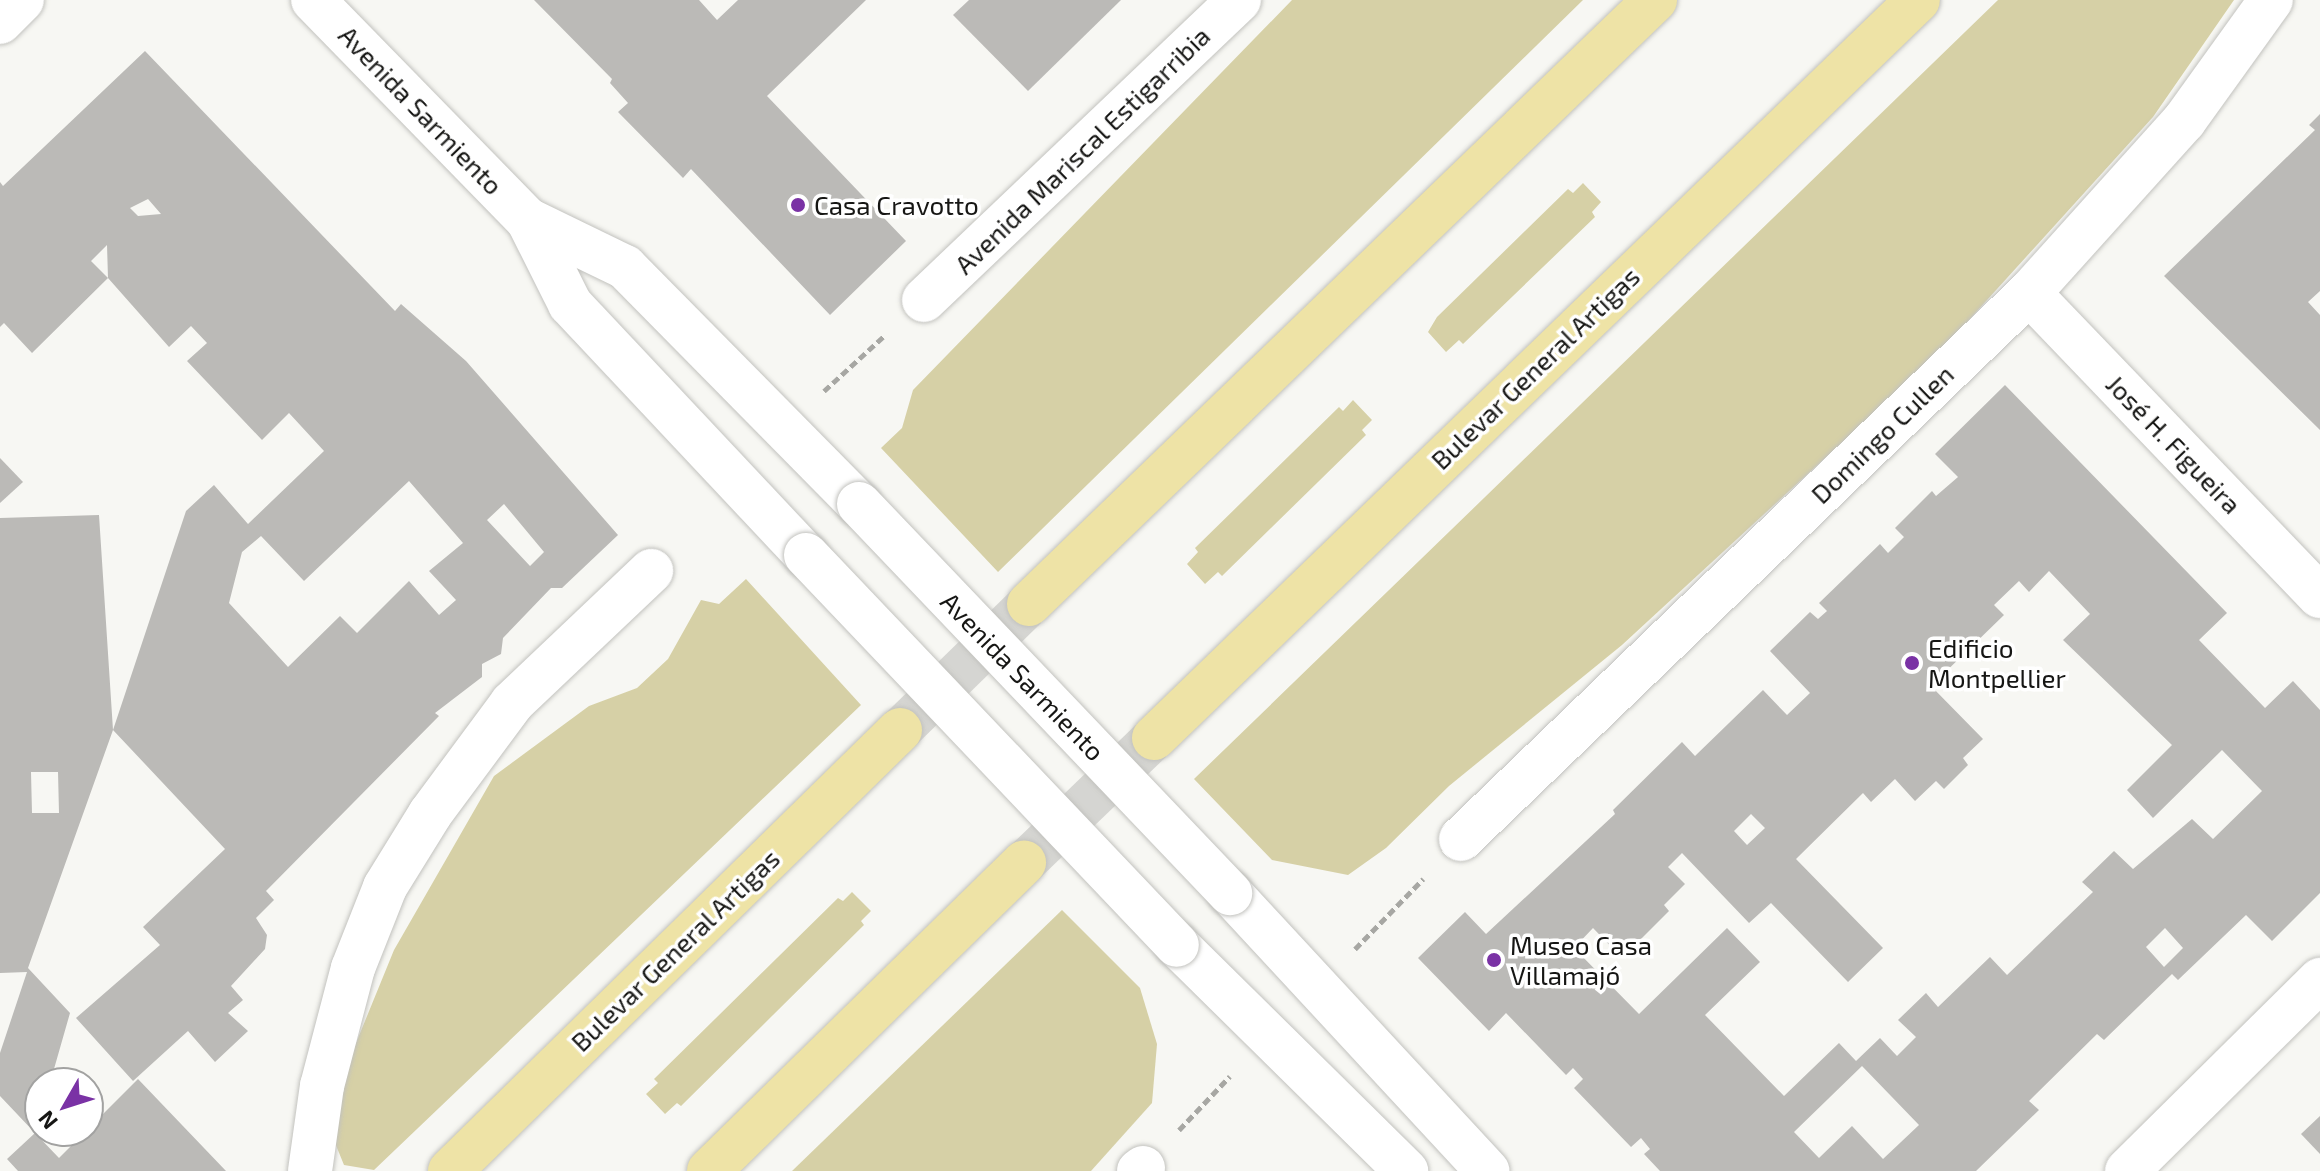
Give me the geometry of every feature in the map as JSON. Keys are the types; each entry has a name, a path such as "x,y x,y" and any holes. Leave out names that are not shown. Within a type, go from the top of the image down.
{"main road":[{"path":"1029,604 1655,0"},
{"name":"Bulevar General Artigas","path":"1154,738 1918,0"},
{"name":"Bulevar General Artigas","path":"450,1171 900,730"},
{"path":"709,1171 1024,863"}],"street":[{"path":"0,22 22,0"},
{"name":"Avenida Sarmiento","path":"313,0 528,220 570,304 1177,945 1406,1171"},
{"name":"Avenida Mariscal Estigarribia","path":"924,300 1239,0"},
{"name":"Domingo Cullen","path":"1461,839 2029,293 2184,121 2271,0"},
{"name":"Avenida Sarmiento","path":"528,220 625,267 859,504 1230,893 1487,1171"},
{"name":"José H. Figueira","path":"2029,293 2320,596"},
{"path":"310,1171 322,1086 353,968 385,887 430,814 512,703 651,571"},
{"path":"2127,1171 2320,980"}],"shaded area":[{"path":"1292,0 1583,0 998,572 881,448 902,428 913,390"},
{"path":"1998,0 2234,0 2153,117 1939,353 1622,645 1449,786 1386,848 1348,875 1272,860 1194,779"},
{"path":"1583,183 1601,202 1592,212 1595,217 1463,344 1459,340 1446,352 1428,332 1437,317 1568,189 1573,193"},
{"path":"1353,400 1372,420 1362,430 1366,435 1222,576 1218,572 1205,584 1187,564 1198,552 1195,548 1339,407 1343,411"},
{"path":"746,579 861,705 374,1170 344,1165 333,1138 336,1092 394,950 494,776 589,706 637,688 668,659 701,600 719,604"},
{"path":"852,892 871,911 861,921 864,925 681,1106 677,1103 665,1114 646,1094 658,1083 654,1079 838,898 843,901"},
{"path":"1062,910 1140,988 1157,1044 1152,1103 1091,1171 792,1171"}],"building":[{"path":"534,0 699,0 717,20 738,0 866,0 767,96 906,241 830,315 691,169 683,178 618,112 628,103 610,83 612,79"},
{"path":"969,0 1121,0 1028,91 953,15"},
{"path":"145,51 395,311 401,304 466,361 618,535 562,588 551,588 503,638 501,654 482,664 482,677 435,713 439,716 266,891 274,900 256,918 267,935 265,949 231,986 243,1000 228,1013 248,1031 215,1062 188,1031 133,1081 76,1018 160,945 143,927 225,849 113,730 186,511 214,485 248,524 324,451 289,413 262,440 187,361 207,343 191,326 169,347 108,278 32,353 4,323 0,327 0,182 3,186","holes":["148,199 161,214 138,216 130,208","107,245 108,278 91,261","409,481 463,543 429,571 456,600 439,615 409,581 357,633 340,616 288,667 229,603 242,552 261,536 304,581","504,504 544,552 530,566 487,520"]},
{"path":"2320,114 2320,291 2308,302 2320,315 2320,430 2164,276 2315,130 2309,125"},
{"path":"2005,385 2227,613 2199,640 2265,708 2293,681 2320,710 2320,893 2272,941 2246,915 2178,980 2172,974 2104,1040 2097,1034 2029,1101 2039,1110 1976,1171 1660,1171 1644,1154 1650,1149 1641,1138 1631,1147 1574,1088 1583,1079 1573,1068 1566,1075 1506,1013 1489,1031 1418,958 1465,912 1486,934 1615,814 1613,810 1682,742 1695,756 1763,690 1787,715 1810,693 1770,651 1810,612 1818,619 1827,611 1819,603 1880,544 1888,553 1904,537 1895,528 1932,491 1936,496 1958,477 1935,454","holes":["2049,571 2090,614 2063,640 2172,745 2127,790 2153,818 2222,750 2262,791 2213,839 2192,819 2133,869 2114,851 2082,882 2093,892 2007,975 1990,957 1938,1007 1926,993 1898,1020 1916,1037 1897,1056 1880,1038 1856,1061 1839,1043 1784,1096 1705,1015 1760,962 1727,928 1639,1014 1574,948 1593,928 1622,958 1669,911 1664,905 1685,884 1668,867 1682,853 1749,923 1771,903 1848,982 1883,948 1796,859 1863,793 1871,802 1895,779 1915,801 1936,781 1944,789 1968,765 1963,758 1983,739 1931,686 2004,615 1994,605 2019,581 2029,592","1751,814 1765,828 1747,845 1734,831","2165,928 2183,948 2164,967 2146,947","1862,1066 1919,1125 1883,1159 1852,1126 1819,1158 1794,1132"]},
{"path":"0,458 23,482 0,503"},
{"path":"99,515 113,730 28,968 70,1013 55,1067 24,1067 24,1121 0,1096 0,1053 27,972 0,973 0,518","holes":["31,772 58,772 59,813 32,813"]},
{"path":"138,1079 226,1171 18,1171 7,1159 24,1143 24,1147 48,1147 59,1158 70,1147 104,1147 104,1113"},
{"path":"2320,1116 2320,1154 2301,1134"}],"tunnel":[{"path":"900,730 1029,604"},
{"path":"1024,863 1154,738"}],"place":[{"name":"Casa Cravotto","path":"798,205"},
{"name":"Edificio Montpellier","path":"1912,663"},
{"name":"Museo Casa Villamajó","path":"1494,960"}]}
